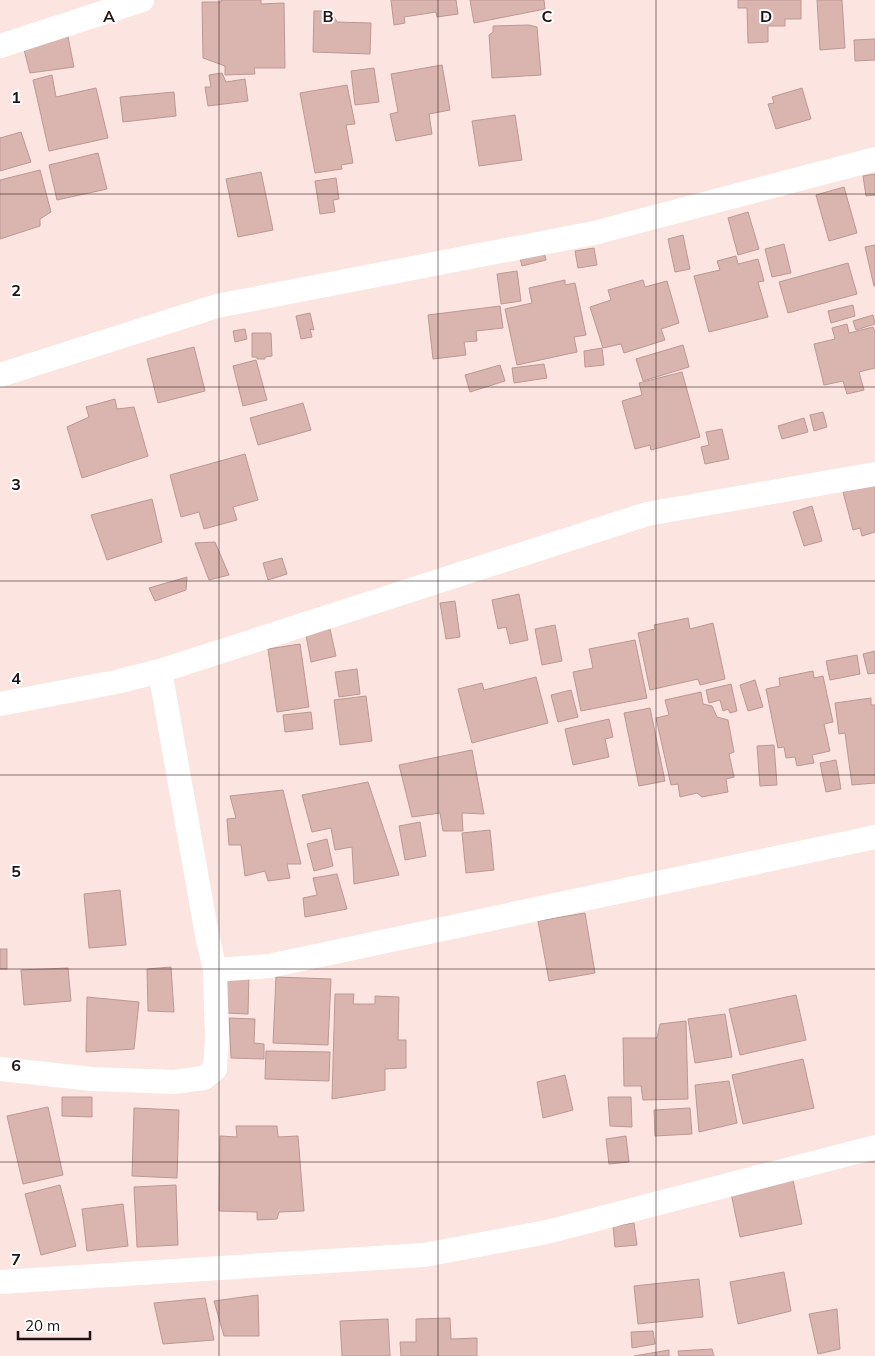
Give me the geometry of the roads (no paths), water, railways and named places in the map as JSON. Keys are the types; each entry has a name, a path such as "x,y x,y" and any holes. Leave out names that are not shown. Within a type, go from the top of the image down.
{"street":[{"path":"0,46 142,0"},
{"path":"0,375 217,306 594,232 875,159"},
{"path":"0,704 116,682 160,671 646,514 875,474"},
{"path":"0,1069 92,1079 174,1082 204,1078 215,1069 217,1038 216,970 207,935 160,671"},
{"path":"216,970 269,966 875,837"},
{"path":"0,1282 424,1255 548,1232 875,1147"}]}
